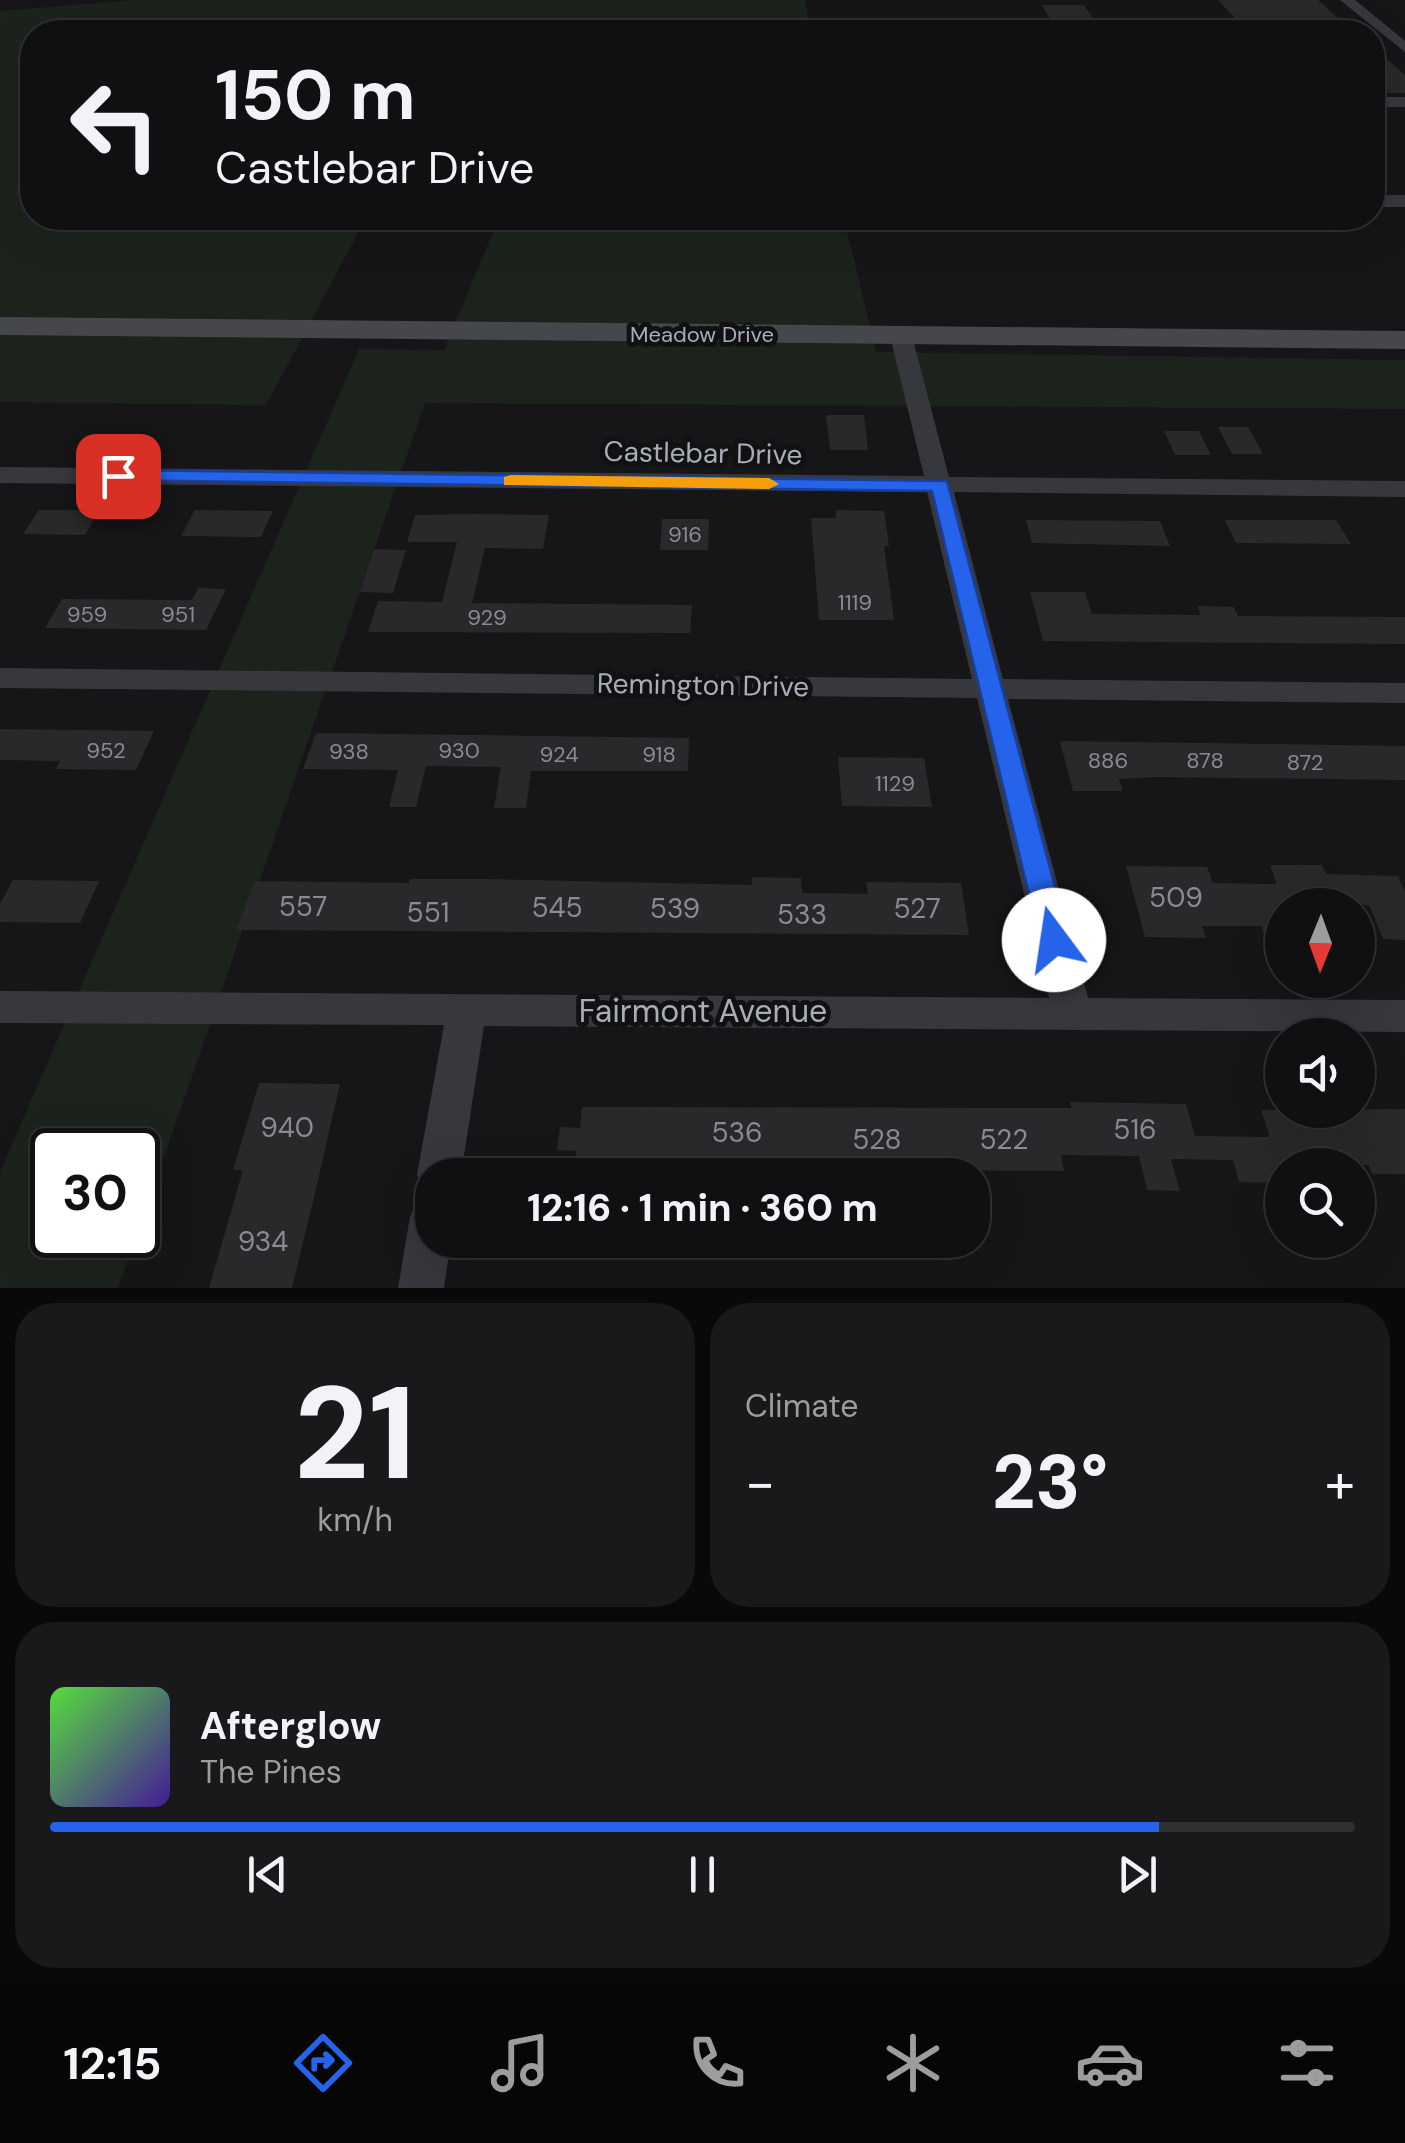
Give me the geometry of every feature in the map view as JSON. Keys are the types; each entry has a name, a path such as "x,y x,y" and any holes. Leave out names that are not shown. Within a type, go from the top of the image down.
{"street":[{"path":"1347,0 1372,20"},
{"name":"Meadow Drive","path":"0,326 1405,340"},
{"path":"901,336 1072,1012"},
{"name":"Castlebar Drive","path":"0,475 1405,489"},
{"name":"Remington Drive","path":"0,678 1405,693"},
{"name":"Fairmont Avenue","path":"0,1007 1405,1016"},
{"path":"443,1158 466,1010"},
{"path":"421,1288 426,1258"}],"shaded area":[{"path":"135,0 805,0 808,20 20,20 20,230 360,230 266,405 0,402 0,11"},
{"path":"494,230 847,230 876,352 1405,360 1405,409 425,403 160,1168 160,1128 30,1128 30,1258 129,1258 118,1288 0,1288 0,1172 359,349 444,350"}],"building":[{"path":"1218,0 1318,0 1340,20 1237,20"},
{"path":"1042,5 1084,5 1094,20 1051,20"},
{"path":"1385,57 1405,75 1405,93 1385,93"},
{"path":"826,415 864,415 868,450 830,450"},
{"path":"1218,427 1248,427 1263,454 1232,454"},
{"path":"1164,431 1199,431 1211,455 1175,455"},
{"path":"39,510 100,510 85,535 23,534"},
{"path":"195,510 273,511 261,537 181,536"},
{"path":"836,510 884,511 889,546 884,546 894,620 819,620 811,518 836,518"},
{"path":"415,515 549,515 543,549 485,548 472,603 692,605 690,633 368,632 378,601 442,602 457,542 407,542"},
{"path":"662,519 709,519 708,550 660,550"},
{"path":"1026,520 1160,521 1170,546 1032,543"},
{"path":"1225,520 1336,520 1351,544 1236,543"},
{"path":"374,549 406,550 393,593 360,592"},
{"path":"198,588 226,589 206,630 45,628 62,599 192,600"},
{"path":"1030,592 1085,592 1092,614 1201,615 1197,606 1234,607 1238,616 1405,617 1405,644 1043,641"},
{"path":"0,729 154,731 136,770 56,769 60,761 0,760"},
{"path":"316,733 689,738 688,771 531,771 526,808 494,808 501,767 426,766 416,807 389,807 398,770 303,769"},
{"path":"1060,741 1405,746 1405,780 1156,777 1119,779 1123,791 1073,791"},
{"path":"838,757 924,758 932,807 842,806"},
{"path":"1270,865 1322,865 1326,874 1398,876 1405,892 1405,940 1383,939 1375,920 1375,888 1265,888 1265,938 1261,926 1202,926 1206,938 1145,937 1126,866 1207,867 1213,883 1277,884"},
{"path":"752,877 801,878 802,893 868,894 866,882 961,883 969,935 237,930 254,881 409,883 410,879 489,879 752,885"},
{"path":"13,880 99,881 80,923 0,922 0,904"},
{"path":"259,1083 340,1084 292,1288 209,1288 243,1170 233,1170"},
{"path":"1070,1102 1186,1104 1195,1136 1270,1137 1267,1128 1375,1128 1375,1109 1405,1109 1405,1174 1375,1174 1375,1148 1265,1148 1265,1183 1239,1182 1233,1160 1171,1159 1180,1191 1147,1190 1139,1156 1061,1155 1064,1171 990,1171 990,1158 575,1158 576,1151 557,1150 560,1127 580,1128 582,1107 1072,1108"}],"slow traffic":[{"path":"511,481 769,484"}],"route":[{"path":"118,476 940,486 1054,940"}]}
